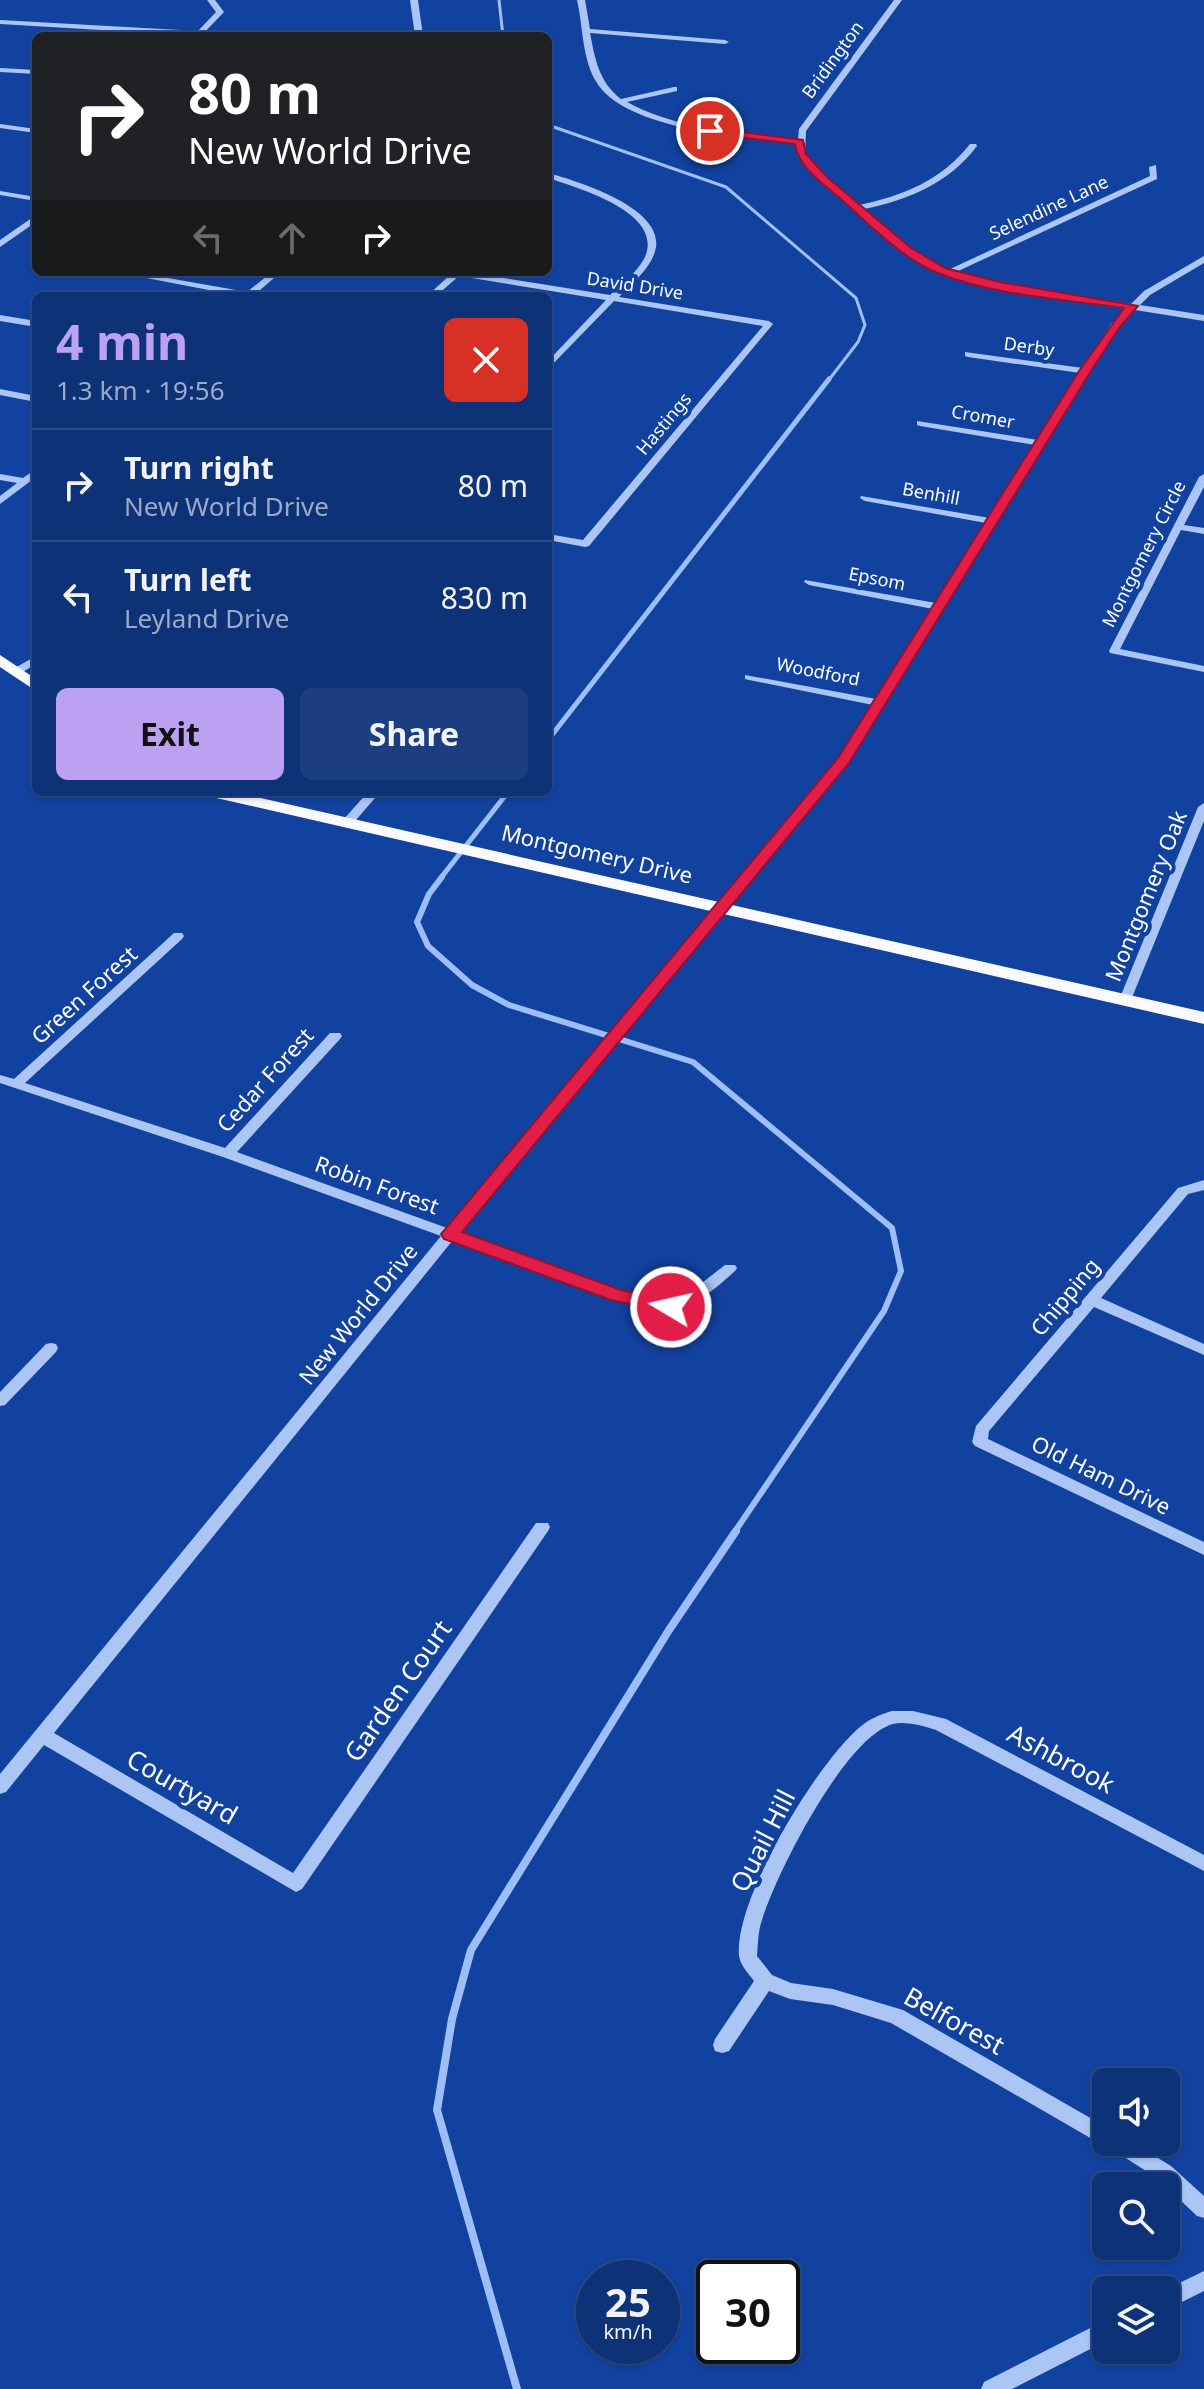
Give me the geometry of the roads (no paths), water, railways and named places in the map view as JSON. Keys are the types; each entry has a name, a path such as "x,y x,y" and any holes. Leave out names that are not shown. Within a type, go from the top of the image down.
{"main road":[{"path":"0,660 32,683"},
{"name":"Montgomery Drive","path":"229,796 1204,1018"}],"street":[{"path":"201,32 220,12 211,0"},
{"path":"414,0 418,32"},
{"path":"581,0 598,77 607,91 620,101 697,128 800,142 801,154 813,169 857,208 907,251 948,273 999,286 1204,318"},
{"name":"Bridington","path":"800,142 805,126 898,0"},
{"path":"0,22 166,32"},
{"path":"588,31 725,42"},
{"path":"0,70 32,72"},
{"path":"620,101 674,89"},
{"path":"0,126 32,130"},
{"path":"857,208 884,203 947,176 960,165 973,146"},
{"name":"Selendine Lane","path":"948,273 1154,177 1153,167"},
{"path":"552,178 621,204 650,229 654,242 651,256 552,362"},
{"path":"0,193 32,198"},
{"path":"0,244 32,221"},
{"name":"New World Drive","path":"3,1777 42,1735 450,1234 844,760 1114,326 1132,306 1160,284 1204,259"},
{"path":"141,276 231,292"},
{"path":"252,292 272,276"},
{"path":"435,292 450,276"},
{"name":"David Drive","path":"471,276 769,324"},
{"path":"0,318 32,323"},
{"name":"Hastings","path":"552,538 585,544 769,324"},
{"name":"Derby","path":"968,354 1085,371"},
{"path":"0,392 32,398"},
{"name":"Cromer","path":"920,423 1040,443"},
{"path":"0,501 32,475"},
{"path":"0,477 25,481"},
{"name":"Montgomery Circle","path":"1204,477 1114,651 1204,669"},
{"name":"Benhill","path":"865,498 992,521"},
{"path":"1179,527 1204,531"},
{"name":"Epsom","path":"809,582 939,607"},
{"path":"17,671 32,662"},
{"name":"Woodford","path":"749,677 879,703"},
{"path":"347,823 371,796"},
{"name":"Montgomery Oak","path":"1125,1000 1204,807"},
{"name":"Green Forest","path":"16,1084 178,936"},
{"name":"Cedar Forest","path":"228,1154 335,1036"},
{"name":"Robin Forest","path":"0,1079 228,1154 618,1296 671,1307 697,1298 730,1268"},
{"name":"Chipping","path":"980,1442 981,1430 1183,1191 1198,1186"},
{"path":"1092,1300 1204,1350"},
{"path":"0,1401 51,1348"},
{"name":"Old Ham Drive","path":"980,1442 1204,1549"},
{"name":"Garden Court","path":"296,1884 542,1527"},
{"name":"Ashbrook","path":"888,1718 940,1724 1204,1864"},
{"name":"Quail Hill","path":"765,1981 748,1958 751,1924 761,1897 824,1779 871,1727 888,1718"},
{"name":"Courtyard","path":"42,1735 296,1884"},
{"path":"722,2045 765,1981"},
{"name":"Belforest","path":"765,1981 790,1991 833,1997 896,2016 1092,2129"},
{"path":"1138,2156 1164,2172 1204,2209"},
{"path":"1180,2293 1204,2281"},
{"path":"991,2389 1092,2337"}],"waterway":[{"path":"499,0 503,32"},
{"path":"552,126 726,187 856,298 865,325 858,342 828,381"},
{"path":"552,735 829,379"},
{"path":"440,879 505,796"},
{"path":"442,877 429,894 417,922 428,946 472,985 509,1005 693,1062 892,1228 901,1271 884,1311 734,1533"},
{"path":"517,2389 437,2110 452,2019 471,1950 669,1630 736,1531"}]}
